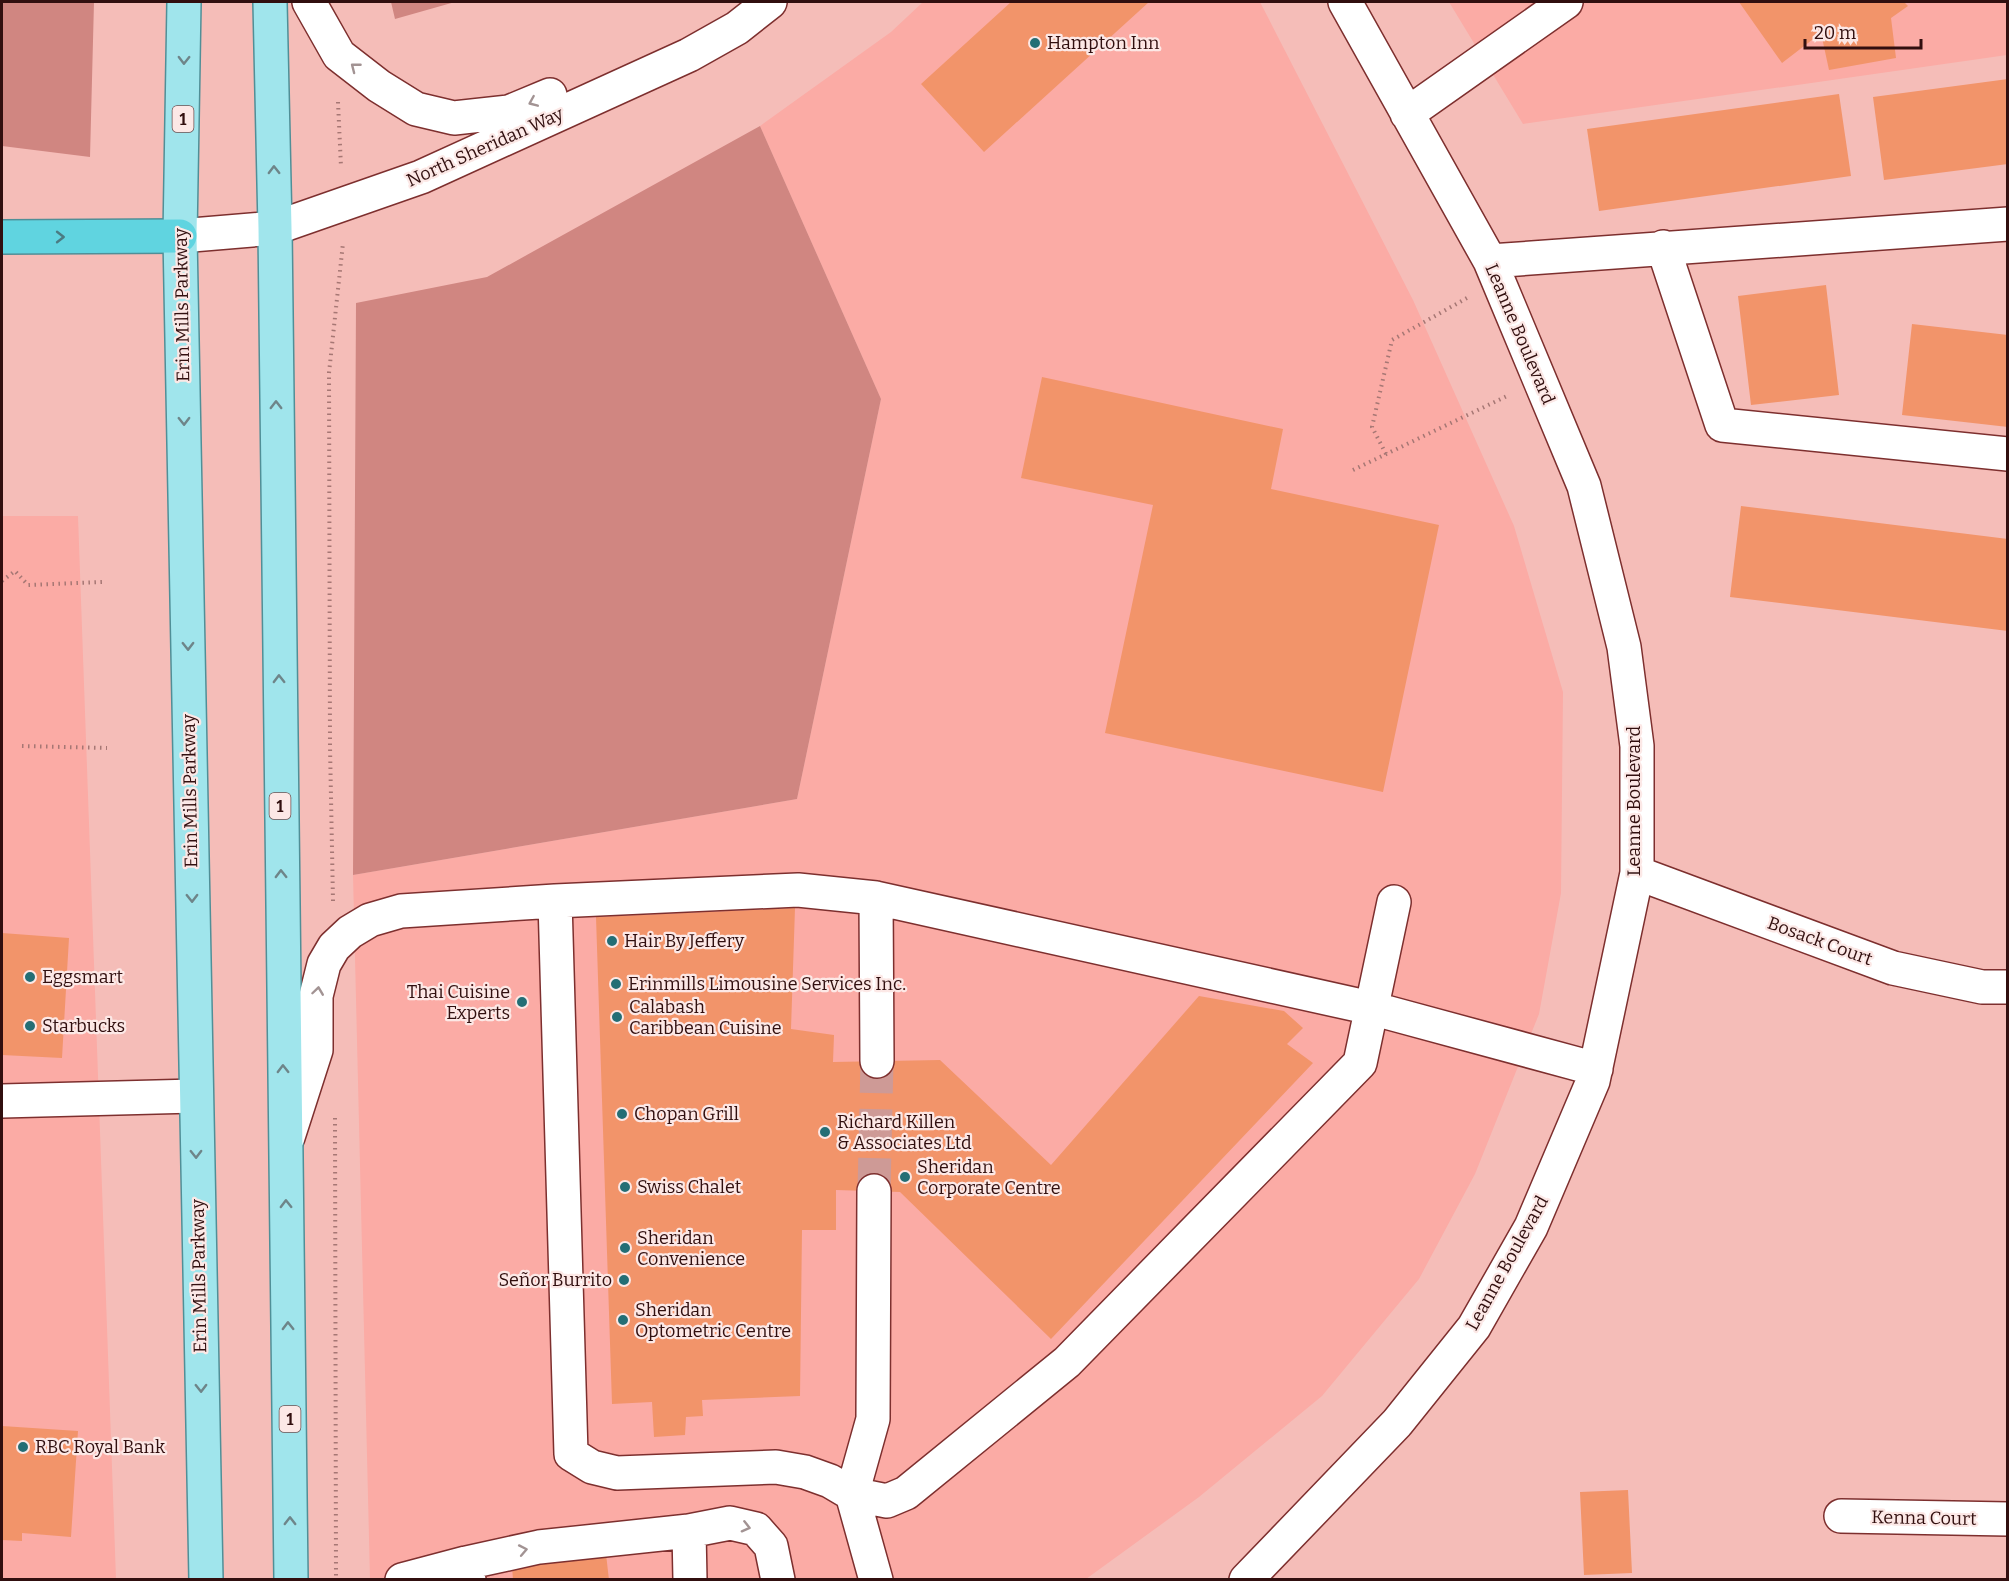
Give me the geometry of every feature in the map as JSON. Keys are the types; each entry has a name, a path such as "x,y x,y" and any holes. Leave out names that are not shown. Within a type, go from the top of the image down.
{"highway":[{"path":"2,237 180,237"}],"main road":[{"name":"Erin Mills Parkway","path":"184,2 180,237 206,1580"},
{"name":"1","path":"270,2 275,228 284,1149 291,1580"}],"street":[{"path":"309,2 339,55 379,86 416,109 454,118 509,112 620,65 689,55"},
{"name":"North Sheridan Way","path":"180,237 275,228 421,177 689,55 737,28 770,2"},
{"name":"Leanne Boulevard","path":"1246,1580 1397,1423 1474,1328 1531,1227 1593,1081 1637,873 1637,746 1624,647 1584,486 1494,271 1345,2"},
{"path":"1407,114 1566,2"},
{"path":"1494,271 1663,247 2007,224"},
{"path":"1663,247 1722,425 2007,454"},
{"name":"Bosack Court","path":"1637,873 1893,968 1982,987 2007,987"},
{"path":"284,1149 316,1050 316,996 324,964 334,947 350,932 377,917 400,911 555,901 798,890 876,898 1371,1008 1596,1069"},
{"path":"876,898 876,1061"},
{"path":"555,901 571,1454 592,1467 617,1473 776,1467 791,1469 830,1481 852,1494 887,1501 906,1493 1067,1362 1360,1062 1394,902"},
{"path":"2,1101 195,1096"},
{"path":"874,1191 873,1419 852,1494 876,1580"},
{"name":"Kenna Court","path":"1841,1516 2007,1519"},
{"path":"402,1580 468,1571 539,1547 689,1531 730,1523 756,1529 771,1546 778,1580"},
{"path":"689,1531 690,1580"}],"path":[{"path":"338,96 341,162"},
{"path":"1386,454 1372,427 1392,340 1494,271"},
{"path":"1353,470 1540,380"},
{"path":"2,581 15,571 28,585 102,582"},
{"path":"22,746 107,748"}],"shaded area":[{"path":"2,2 94,2 90,157 2,146"},
{"path":"391,2 455,2 395,19"},
{"path":"923,2 1260,2 1413,300 1514,526 1563,692 1561,893 1539,1014 1475,1174 1419,1279 1322,1396 1199,1497 1086,1579 370,1579 353,875 797,799 881,399 760,126 891,32"},
{"path":"1449,2 2007,2 2007,55 1523,124"},
{"path":"760,126 881,399 797,799 353,875 356,303 487,277"},
{"path":"2,516 78,516 116,1579 2,1580"}],"building":[{"name":"Hampton Inn","path":"1011,2 1149,2 984,152 921,84"},
{"path":"1739,2 1904,2 1908,6 1891,18 1896,58 1829,70 1821,33 1782,63"},
{"path":"2008,79 2008,164 1884,180 1873,97"},
{"path":"1839,94 1851,176 1599,211 1587,129"},
{"path":"1826,285 1839,395 1751,405 1738,296"},
{"path":"1912,324 2008,335 2008,427 1902,415"},
{"path":"1042,377 1283,429 1271,489 1439,525 1383,792 1105,733 1153,505 1021,478"},
{"path":"1741,506 2008,539 2008,631 1730,597"},
{"name":"Sheridan Corporate Centre","path":"795,908 791,1029 834,1035 833,1062 940,1060 1051,1165 1199,996 1284,1011 1303,1028 1287,1044 1313,1063 1051,1339 900,1192 836,1190 836,1230 802,1230 800,1396 702,1400 703,1416 686,1417 685,1435 654,1437 652,1402 612,1404 596,917"},
{"path":"2,933 69,938 62,1058 2,1055"},
{"path":"2,1426 78,1431 71,1537 22,1533 22,1541 2,1540"},
{"path":"1628,1490 1632,1573 1584,1575 1580,1492"},
{"path":"606,1554 609,1580 513,1580 512,1566"}],"tunnel":[{"path":"874,1191 877,1061"}],"place":[{"name":"Hampton Inn","path":"1035,43"},
{"name":"Hair By Jeffery","path":"612,941"},
{"name":"Eggsmart","path":"30,977"},
{"name":"Erinmills Limousine Services Inc.","path":"616,984"},
{"name":"Thai Cuisine Experts","path":"522,1002"},
{"name":"Calabash Caribbean Cuisine","path":"617,1017"},
{"name":"Starbucks","path":"30,1026"},
{"name":"Chopan Grill","path":"622,1114"},
{"name":"Richard Killen & Associates Ltd","path":"825,1132"},
{"name":"Sheridan Corporate Centre","path":"905,1177"},
{"name":"Swiss Chalet","path":"625,1187"},
{"name":"Sheridan Convenience","path":"625,1248"},
{"name":"Señor Burrito","path":"624,1280"},
{"name":"Sheridan Optometric Centre","path":"623,1320"},
{"name":"RBC Royal Bank","path":"23,1447"}]}
